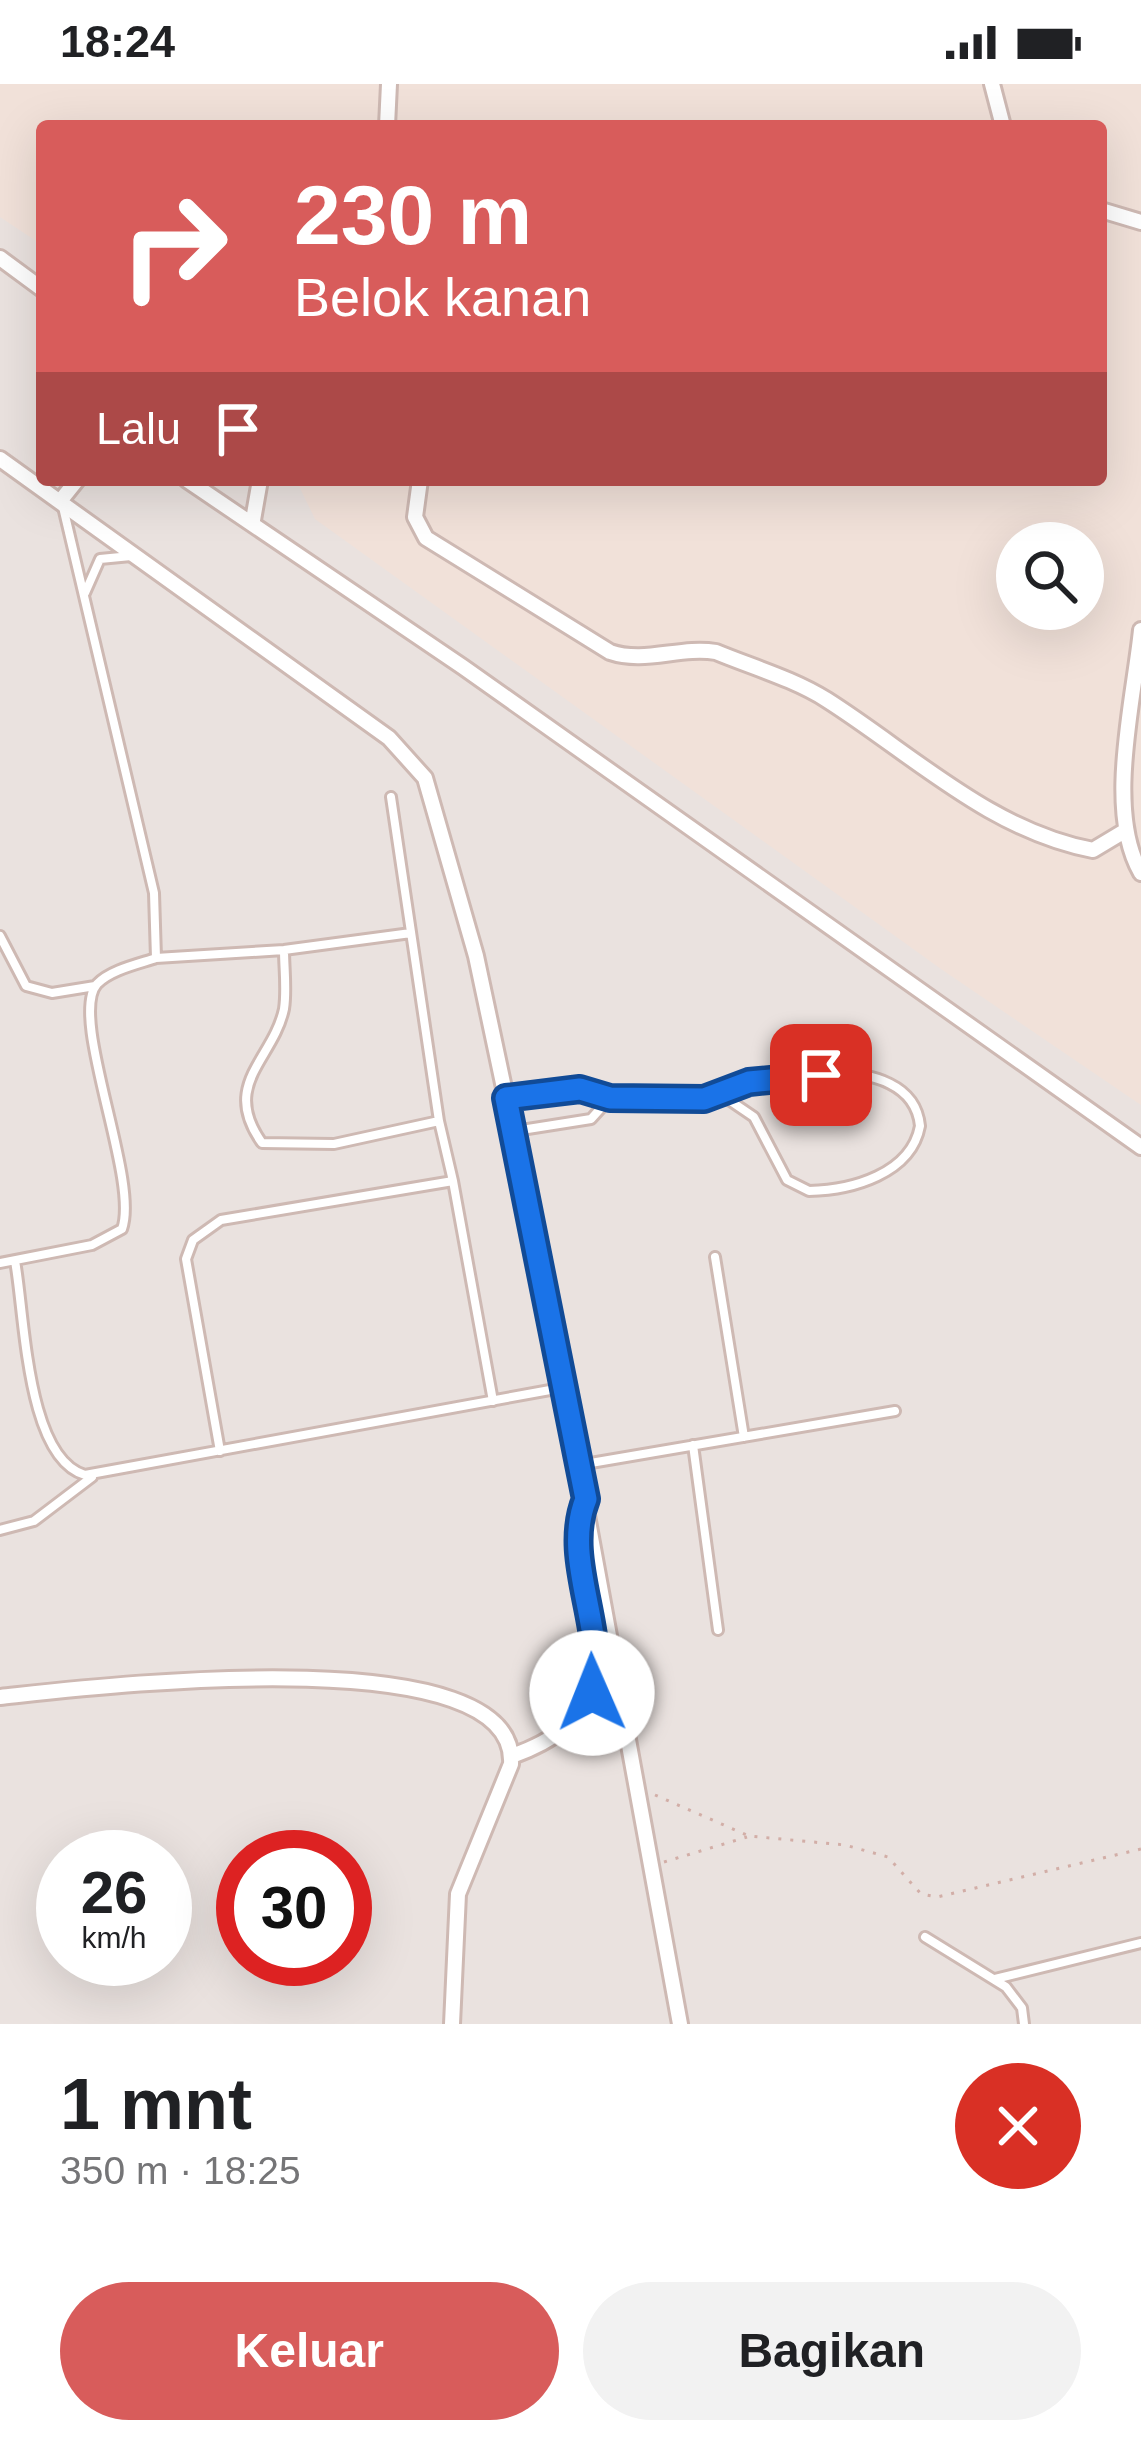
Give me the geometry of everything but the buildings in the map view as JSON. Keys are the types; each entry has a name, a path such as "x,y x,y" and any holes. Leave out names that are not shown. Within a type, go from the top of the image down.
{"street":[{"path":"386,120 389,84"},
{"path":"992,84 1001,120"},
{"path":"1107,212 1141,222"},
{"path":"0,258 36,285"},
{"path":"0,459 36,483"},
{"path":"41,486 389,738 425,778 476,956 513,1131 586,1499 680,2024"},
{"path":"62,500 72,486"},
{"path":"197,486 253,520 1141,1147"},
{"path":"253,520 259,486"},
{"path":"419,486 415,517 426,538 610,652 629,659 697,649 716,652 829,701 994,814 1064,845 1093,850 1124,832"},
{"path":"1141,629 1124,832 1141,873"},
{"path":"512,1756 561,1731 592,1693 595,1653 580,1531 586,1499"},
{"path":"0,1697 172,1679 343,1679 459,1705 498,1726 512,1756 508,1778 482,1828 458,1894 452,2024"}],"lane":[{"path":"62,500 154,893 156,958"},
{"path":"85,595 100,560 140,555"},
{"path":"392,797 439,1121 493,1401"},
{"path":"0,936 26,986 52,992 95,986 156,958 284,950 411,933"},
{"path":"284,950 284,1011 259,1055 246,1101 249,1124 262,1143 334,1144 439,1121"},
{"path":"0,1263 109,1240 125,1219 95,1051 95,986"},
{"path":"506,1098 580,1089 610,1098 729,1100 745,1108 787,1180 809,1191 883,1174 910,1150 920,1126 907,1092 882,1079 854,1073 749,1082 704,1099"},
{"path":"513,1131 591,1119 610,1098"},
{"path":"220,1451 188,1280 186,1252 193,1240 221,1220 453,1181"},
{"path":"715,1258 744,1437"},
{"path":"15,1261 43,1431 64,1466 93,1475"},
{"path":"0,1529 34,1521 93,1475 561,1388"},
{"path":"579,1465 895,1411"},
{"path":"693,1445 718,1630"},
{"path":"925,1937 1014,1995 1024,2024"},
{"path":"994,1979 1141,1943"}],"path":[{"path":"638,1784 679,1810 749,1836 867,1850 898,1864 921,1894 937,1897 1141,1849"},
{"path":"651,1866 749,1836"}],"shaded area":[{"path":"0,84 1141,84 1141,2024 0,2024"},
{"path":"0,217 36,241 36,486 299,486 315,519 941,969 1141,1105 1141,2024 0,2024"}],"route":[{"path":"592,1693 595,1653 580,1531 586,1499 506,1098 580,1089 610,1098 704,1099 749,1082 821,1075"}]}
